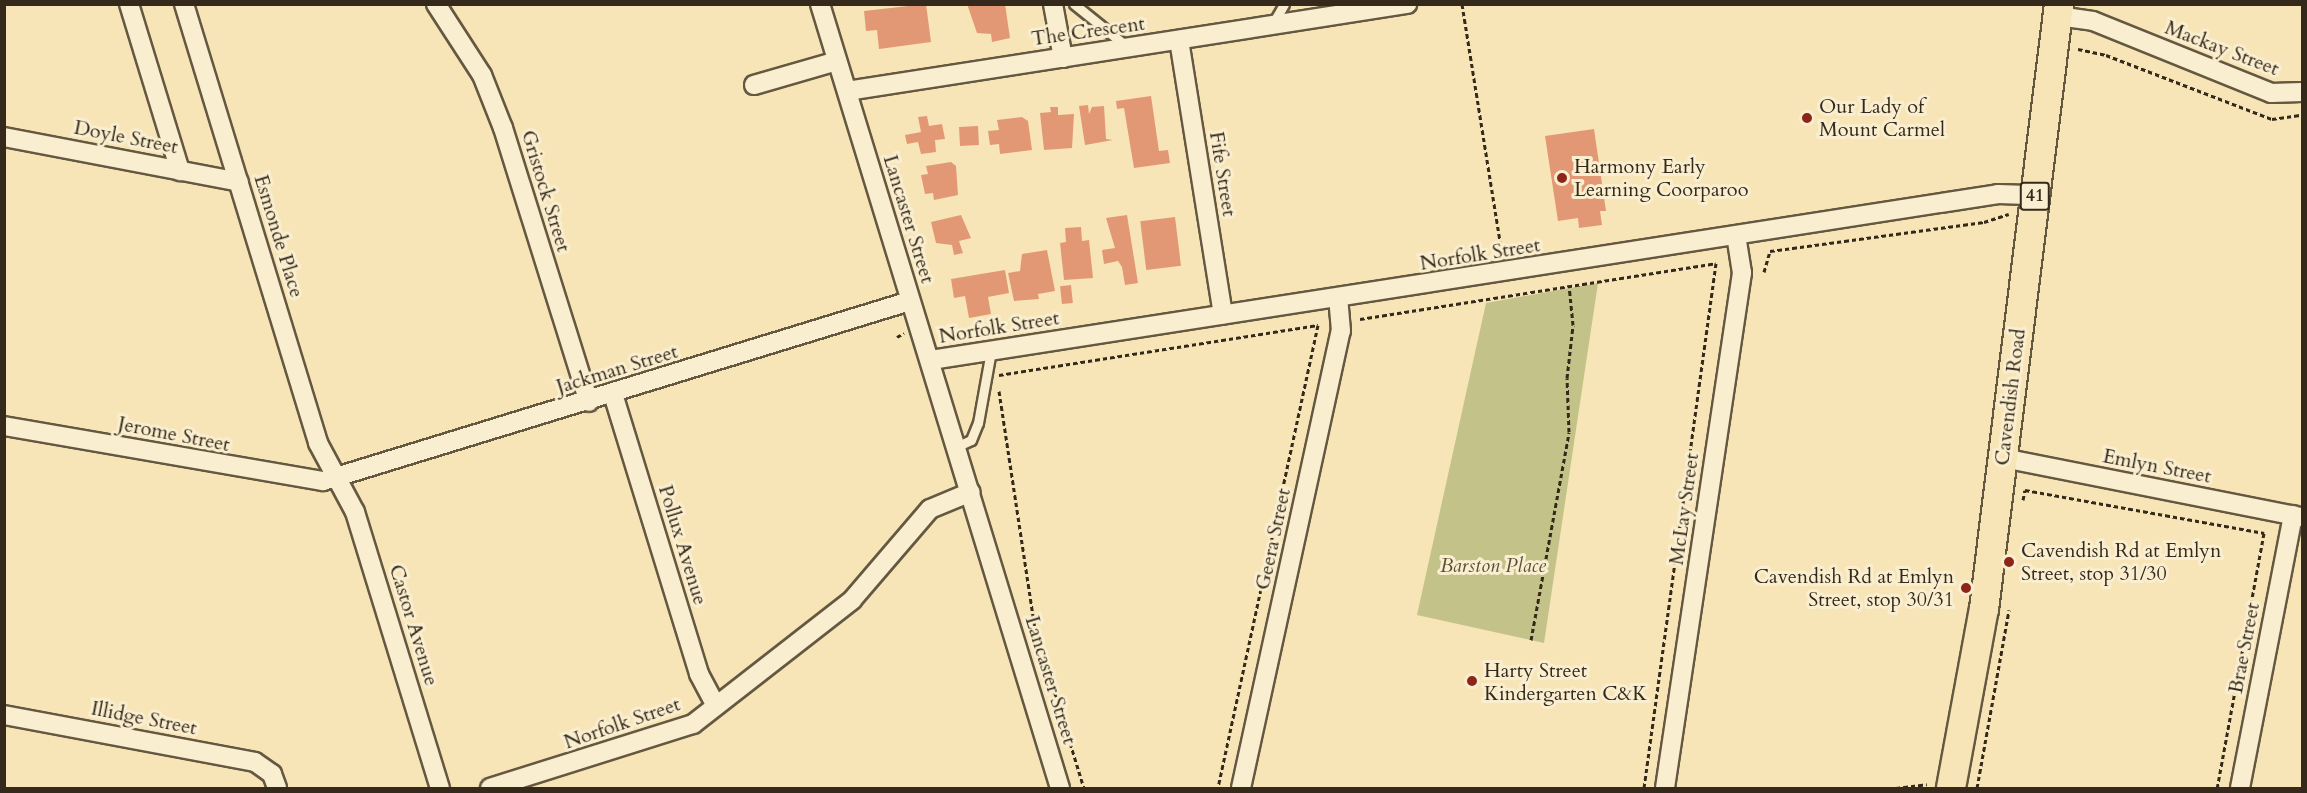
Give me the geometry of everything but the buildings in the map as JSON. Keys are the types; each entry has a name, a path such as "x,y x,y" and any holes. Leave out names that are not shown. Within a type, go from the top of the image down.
{"main road":[{"name":"Cavendish Road","path":"1941,780 1977,657 2058,10"}],"street":[{"path":"129,4 180,171"},
{"name":"Esmonde Place","path":"184,4 318,442 336,479"},
{"name":"Gristock Street","path":"435,4 482,75 503,128 589,402"},
{"name":"Lancaster Street","path":"820,4 910,300 958,446 1060,789"},
{"path":"1053,4 1063,58"},
{"name":"The Crescent","path":"847,91 1272,25 1336,10 1407,4"},
{"name":"Mackay Street","path":"2058,10 2093,21 2271,93 2302,92"},
{"name":"Fife Street","path":"1179,40 1223,314"},
{"path":"754,85 837,61"},
{"name":"Doyle Street","path":"4,137 239,182"},
{"name":"Norfolk Street","path":"931,360 1223,314 1338,299 1998,194 2036,195"},
{"name":"McLay Street","path":"1665,789 1742,273 1736,236"},
{"name":"Geera Street","path":"1241,789 1341,331 1338,299"},
{"name":"Jackman Street","path":"336,479 589,402 910,300"},
{"name":"Pollux Avenue","path":"613,394 699,674 716,706"},
{"name":"Jerome Street","path":"4,426 300,480 336,479"},
{"name":"Emlyn Street","path":"2003,458 2298,516"},
{"name":"Castor Avenue","path":"336,479 355,512 440,789"},
{"name":"Norfolk Street","path":"490,789 664,736 693,724 852,600 934,506 971,492"},
{"name":"Brae Street","path":"2240,789 2298,516"},
{"name":"Illidge Street","path":"4,715 255,762 274,781"}],"lane":[{"path":"1074,4 1129,48"},
{"path":"1272,25 1284,4"},
{"path":"958,446 971,440 978,423 990,351"}],"path":[{"path":"1462,4 1505,272"},
{"path":"2078,49 2106,55 2272,119 2302,115"},
{"path":"1764,272 1770,251 1984,222 2011,213 2010,225"},
{"path":"1360,319 1716,263 1718,269 1644,789"},
{"path":"1531,640 1569,432 1567,378 1574,325 1569,285"},
{"path":"1084,789 1035,628 997,376 1318,325 1218,789"},
{"path":"2021,507 2025,490 2265,533 2217,789"},
{"path":"1977,789 2010,607"},
{"path":"1896,789 1941,780"}],"green space":[{"name":"Barston Place","path":"1598,283 1544,643 1417,615 1486,303"}],"place":[{"name":"Our Lady of Mount Carmel","path":"1807,118"},
{"name":"Harmony Early Learning Coorparoo","path":"1562,178"},
{"name":"Cavendish Rd at Emlyn Street, stop 31/30","path":"2009,562"},
{"name":"Cavendish Rd at Emlyn Street, stop 30/31","path":"1966,588"},
{"name":"Harty Street Kindergarten C&K","path":"1472,681"}]}
